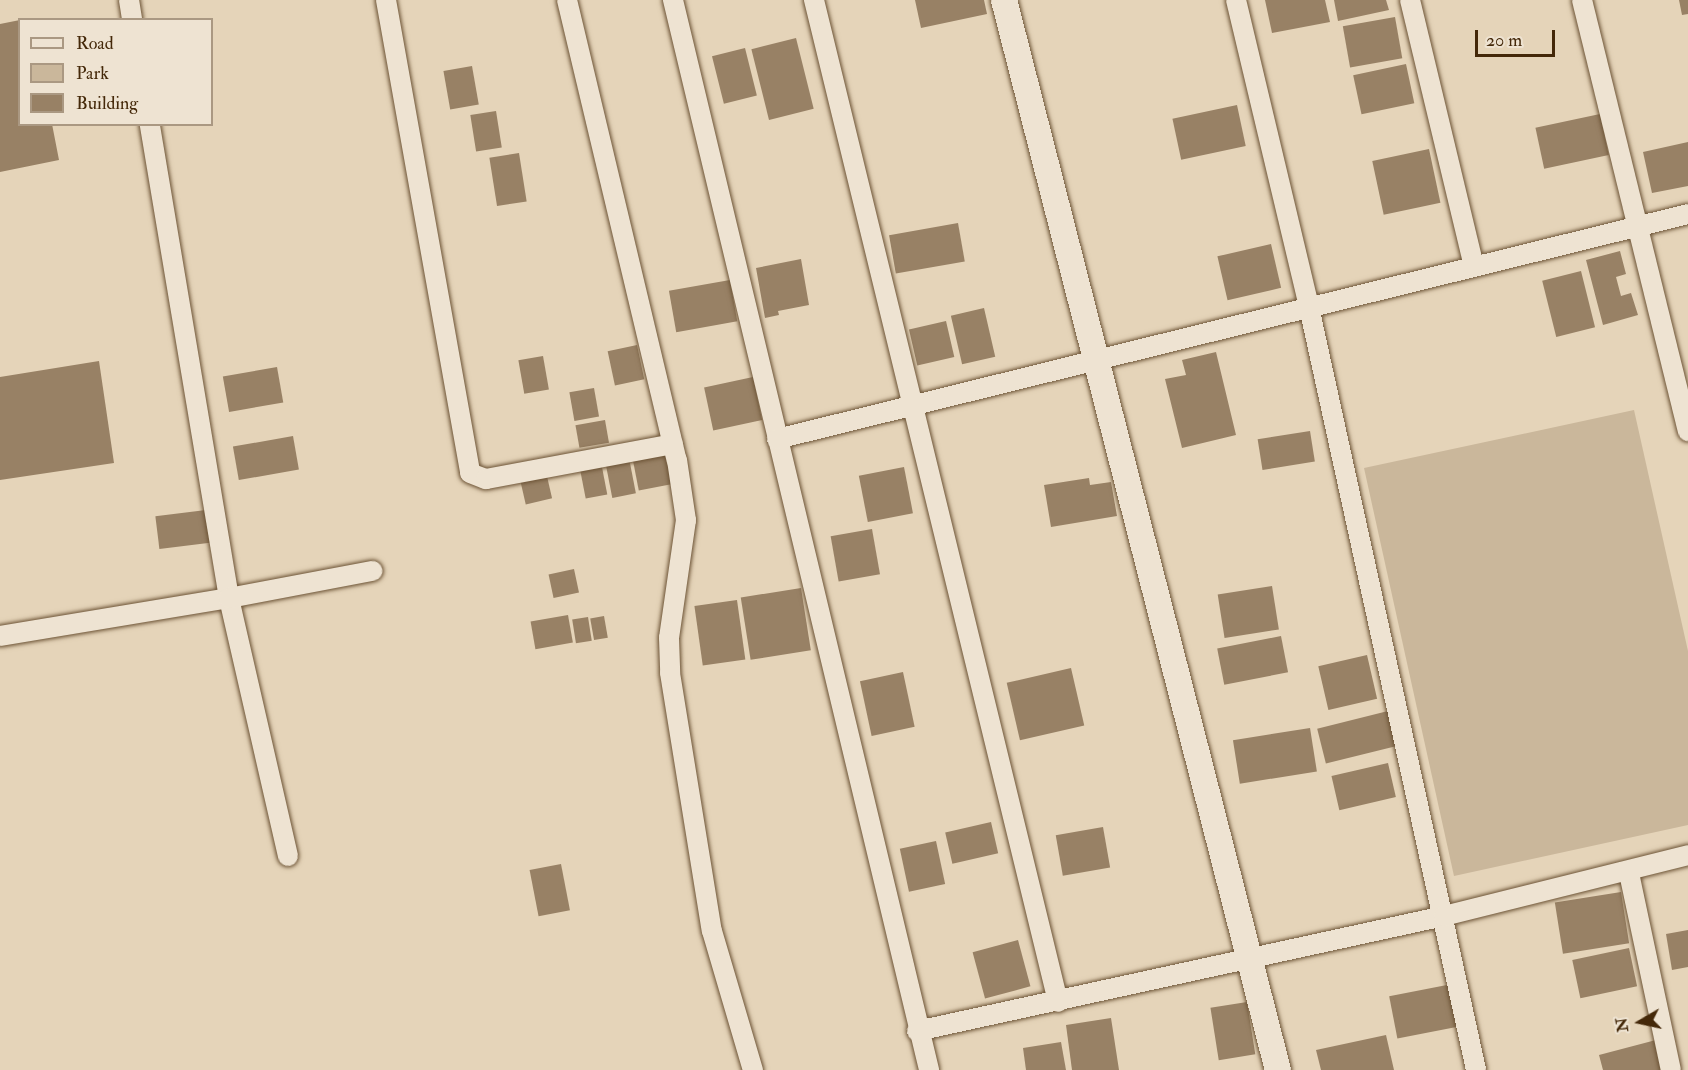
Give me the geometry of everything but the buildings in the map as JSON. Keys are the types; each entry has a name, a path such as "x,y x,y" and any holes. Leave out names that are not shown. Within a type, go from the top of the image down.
{"street":[{"path":"129,0 132,18"},
{"path":"386,0 470,473 486,479 673,444"},
{"path":"567,0 673,444 686,520 669,638 670,672 712,931 753,1070"},
{"path":"673,0 917,1031 929,1070"},
{"path":"814,0 1058,1002"},
{"path":"1004,0 1094,358 1252,959 1278,1070"},
{"path":"1236,0 1309,307 1476,1070"},
{"path":"1410,0 1474,266"},
{"path":"1582,0 1688,431"},
{"path":"150,126 229,598 288,856"},
{"path":"777,439 1094,358 1688,214"},
{"path":"0,636 229,598 372,571"},
{"path":"917,1031 1444,916 1629,873 1688,855"},
{"path":"1629,873 1671,1070"}],"green space":[{"path":"1634,410 1688,651 1688,825 1454,876 1364,468"}]}
